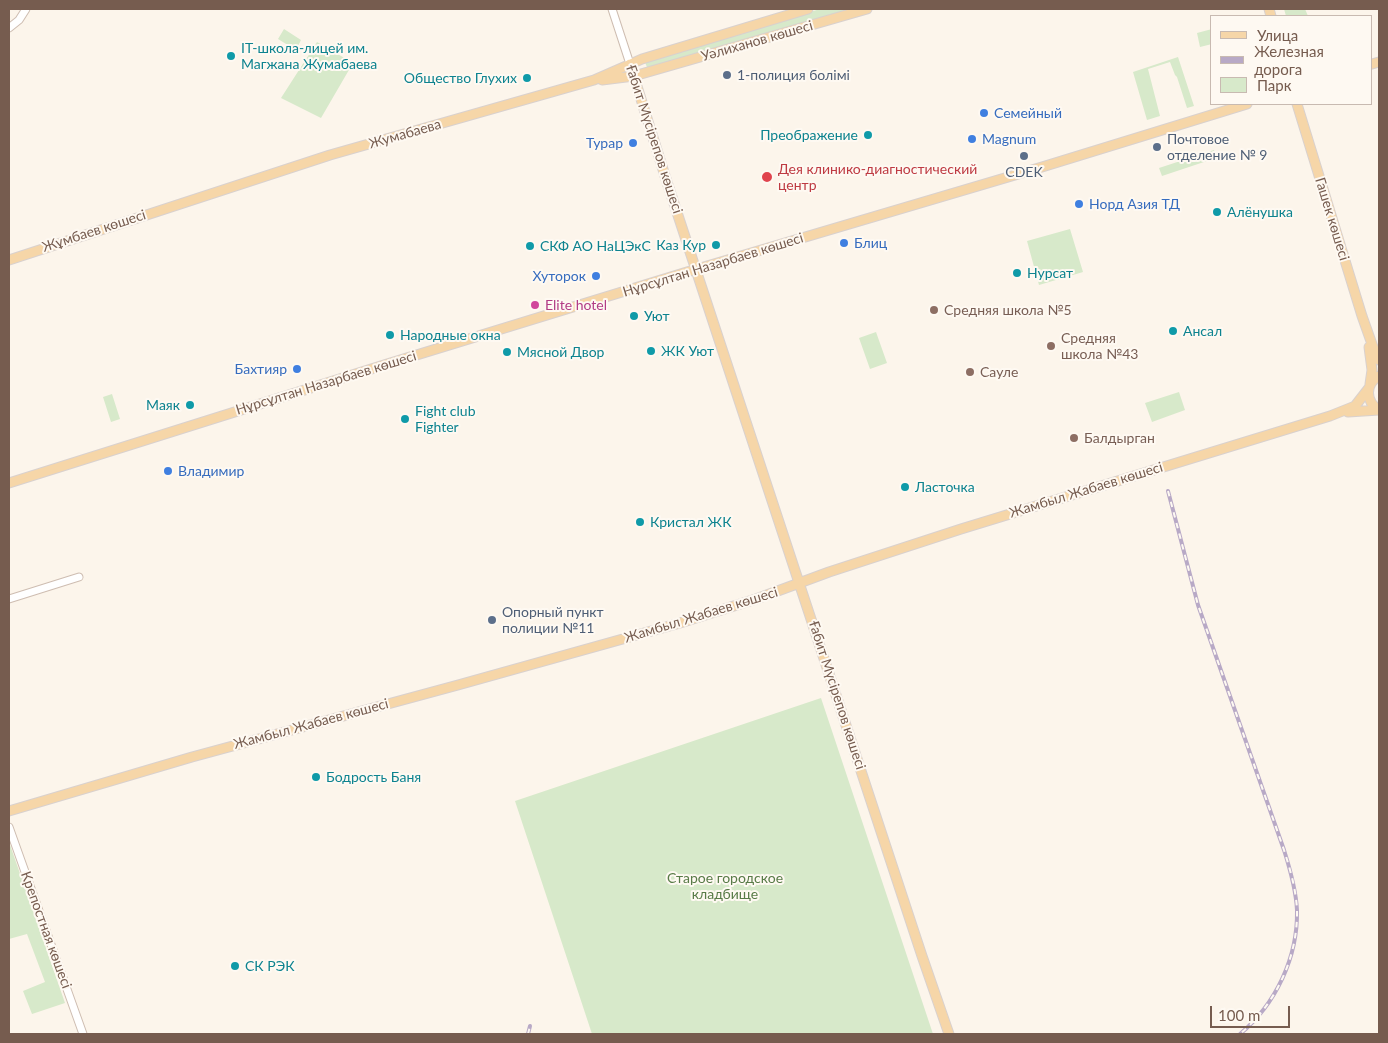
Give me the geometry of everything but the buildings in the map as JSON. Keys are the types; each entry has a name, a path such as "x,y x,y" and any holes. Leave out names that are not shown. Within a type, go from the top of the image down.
{"main road":[{"name":"Уәлиханов көшесі","path":"630,64 808,9"},
{"name":"Уәлиханов көшесі","path":"634,76 867,9"},
{"name":"Ғабит Мүсірепов көшесі","path":"630,64 949,1034"},
{"name":"Жумабаева","path":"180,204 330,155 594,80 630,64"},
{"path":"594,80 634,76"},
{"name":"Нұрсұлтан Назарбаев көшесі","path":"9,483 696,269 1042,167 1244,105"},
{"name":"Гашек көшесі","path":"1297,105 1367,334 1379,360"},
{"name":"Жұмбаев көшесі","path":"9,260 180,204"},
{"path":"9,254 24,254"},
{"path":"9,268 24,254"},
{"name":"Гашек көшесі","path":"1367,334 1371,364 1369,386"},
{"path":"1330,416 1355,406 1369,386 1379,376"},
{"path":"1369,386 1368,394 1370,401 1379,410"},
{"path":"1330,416 1379,410"},
{"name":"Жамбыл Жабаев көшесі","path":"9,811 192,757 680,623 961,529 1330,416"}],"street":[{"path":"9,28 19,20 26,9"},
{"name":"Ғабит Мүсірепов көшесі","path":"612,9 630,64"},
{"path":"9,599 79,577"},
{"name":"Крепостная көшесі","path":"9,827 84,1034"}],"green space":[{"path":"820,9 849,9 648,70 645,62"},
{"path":"1284,9 1305,9 1308,15 1286,15"},
{"path":"284,29 301,40 296,50 278,39"},
{"path":"1210,30 1210,44 1200,47 1197,33"},
{"path":"317,42 353,63 321,118 281,98"},
{"path":"1178,57 1194,106 1187,108 1170,62 1148,69 1160,116 1147,120 1133,72"},
{"path":"1214,150 1216,158 1162,176 1159,168"},
{"path":"1070,229 1083,272 1039,285 1027,241"},
{"path":"876,332 887,363 870,369 859,338"},
{"path":"1179,392 1185,410 1152,422 1145,403"},
{"path":"112,394 120,419 111,422 103,397"},
{"name":"Старое городское кладбище","path":"821,698 933,1034 592,1034 515,801"},
{"path":"9,842 65,1003 32,1014 23,991 45,982 27,934 9,939"}],"railway":[{"path":"1168,491 1198,605 1284,850 1295,894 1297,910 1296,928 1289,962 1274,994 1264,1009 1240,1034"},
{"path":"528,1034 530,1026"}],"place":[{"name":"IT-школа-лицей им. Магжана Жумабаева","path":"231,56"},
{"name":"1-полиция болiмi","path":"727,75"},
{"name":"Общество Глухих","path":"527,78"},
{"name":"Семейный","path":"984,113"},
{"name":"Преображение","path":"868,135"},
{"name":"Magnum","path":"972,139"},
{"name":"Турар","path":"633,143"},
{"name":"Почтовое отделение № 9","path":"1157,147"},
{"name":"CDEK","path":"1024,156"},
{"name":"Дея клинико-диагностический центр","path":"767,177"},
{"name":"Норд Азия ТД","path":"1079,204"},
{"name":"Алёнушка","path":"1217,212"},
{"name":"Блиц","path":"844,243"},
{"name":"Каз Кур","path":"716,245"},
{"name":"СКФ АО НаЦЭкС","path":"530,246"},
{"name":"Нурсат","path":"1017,273"},
{"name":"Хуторок","path":"596,276"},
{"name":"Elite hotel","path":"535,305"},
{"name":"Средняя школа №5","path":"934,310"},
{"name":"Уют","path":"634,316"},
{"name":"Ансал","path":"1173,331"},
{"name":"Народные окна","path":"390,335"},
{"name":"Средняя школа №43","path":"1051,346"},
{"name":"ЖК Уют","path":"651,351"},
{"name":"Мясной Двор","path":"507,352"},
{"name":"Бахтияр","path":"297,369"},
{"name":"Сауле","path":"970,372"},
{"name":"Маяк","path":"190,405"},
{"name":"Fight club Fighter","path":"405,419"},
{"name":"Балдырган","path":"1074,438"},
{"name":"Владимир","path":"168,471"},
{"name":"Ласточка","path":"905,487"},
{"name":"Кристал ЖК","path":"640,522"},
{"name":"Опорный пункт полиции №11","path":"492,620"},
{"name":"Бодрость Баня","path":"316,777"},
{"name":"СК РЭК","path":"235,966"}]}
